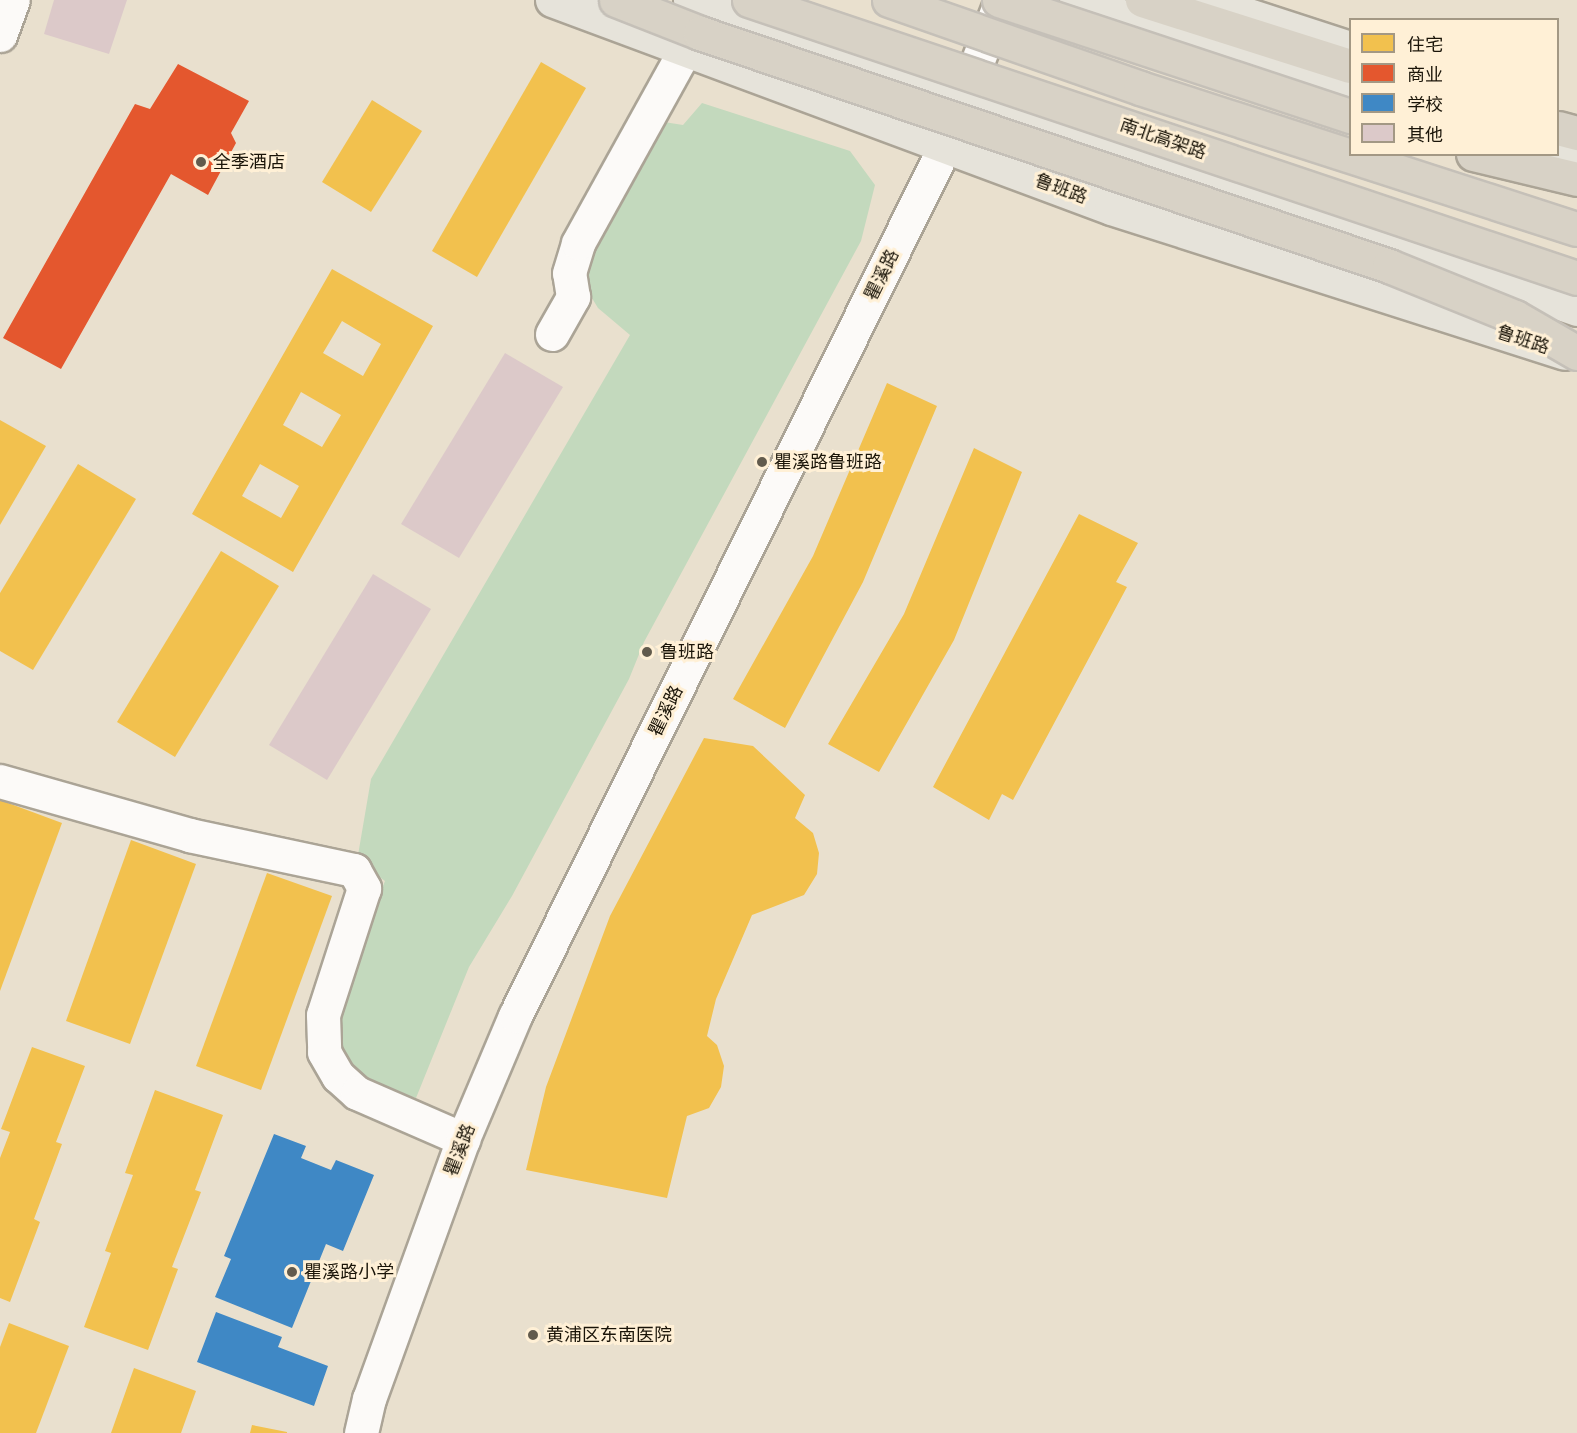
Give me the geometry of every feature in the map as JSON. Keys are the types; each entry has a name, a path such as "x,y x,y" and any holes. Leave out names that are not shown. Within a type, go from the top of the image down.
{"highway":[{"path":"616,0 700,33 1389,266 1515,317 1577,353"},
{"name":"南北高架路","path":"749,0 1577,278"},
{"path":"889,0 1140,88 1349,156"},
{"path":"1000,0 1349,116"},
{"path":"1142,0 1349,66"},
{"path":"1559,128 1577,131"},
{"path":"1349,156 1577,230"},
{"path":"1481,156 1577,179"}],"main road":[{"name":"鲁班路","path":"552,0 1111,208 1577,358"},
{"path":"690,0 963,98 1577,309"},
{"path":"1076,0 1300,79 1349,93"},
{"path":"1202,0 1349,48"},
{"path":"1559,118 1577,131"},
{"path":"1559,149 1577,154"}],"street":[{"path":"0,35 13,0"},
{"name":"瞿溪路","path":"361,1433 369,1399 463,1139 515,1016 945,146 1000,0"},
{"path":"552,334 573,297 569,273 578,243 685,50"},
{"path":"0,781 189,835 354,870 364,888 323,1015 324,1052 338,1076 357,1093 463,1139"}],"green space":[{"path":"702,103 850,151 875,185 861,241 644,642 629,679 512,896 469,967 416,1098 395,1092 358,1072 335,1041 339,997 385,881 357,861 371,779 630,335 598,308 584,285 590,247 664,122 683,125"}],"building: 住宅":[{"path":"541,62 586,88 477,277 432,251"},
{"path":"372,100 422,131 371,212 322,182"},
{"path":"332,269 433,326 293,572 192,514","holes":["342,321 381,344 363,376 323,353","301,392 341,415 322,447 283,425","260,464 299,486 281,518 242,496"]},
{"path":"887,383 937,406 863,582 785,728 733,699 813,556"},
{"path":"0,420 46,446 0,525"},
{"path":"974,448 1022,472 954,640 879,772 828,744 904,614"},
{"path":"78,464 136,499 33,670 0,651 0,593"},
{"path":"1079,514 1138,543 1116,582 1127,587 1013,800 1002,794 989,820 933,787"},
{"path":"221,551 279,586 175,757 117,722"},
{"path":"704,738 753,746 805,795 795,818 813,833 819,853 817,874 804,895 752,915 716,999 707,1036 717,1045 724,1066 721,1087 709,1108 687,1116 667,1198 526,1170 546,1087 610,916"},
{"path":"0,800 62,823 0,991"},
{"path":"131,840 196,864 130,1044 66,1021"},
{"path":"267,873 332,896 261,1090 196,1066"},
{"path":"32,1047 85,1066 56,1142 62,1144 34,1219 40,1222 10,1302 0,1298 0,1158 10,1132 1,1129"},
{"path":"155,1090 223,1115 195,1190 201,1192 172,1267 178,1269 148,1350 84,1327 111,1253 105,1251 133,1175 125,1173"},
{"path":"9,1323 69,1346 36,1433 0,1433 0,1347"},
{"path":"134,1368 196,1391 181,1433 111,1433"},
{"path":"252,1425 287,1432 287,1433 250,1433"}],"building: 商业":[{"path":"178,64 249,101 231,133 236,143 208,195 171,174 61,369 3,338 135,104 150,109"}],"building: 学校":[{"path":"274,1134 306,1146 301,1158 331,1170 336,1160 374,1175 343,1251 326,1244 292,1328 215,1297 231,1259 224,1256"},
{"path":"216,1312 282,1337 278,1347 328,1366 314,1406 197,1362"}],"building: 其他":[{"path":"54,0 127,0 109,54 44,34"},
{"path":"505,353 563,387 459,558 401,524"},
{"path":"373,574 431,609 327,780 269,745"}],"place":[{"name":"全季酒店","path":"201,162"},
{"name":"瞿溪路鲁班路","path":"762,462"},
{"name":"鲁班路","path":"647,652"},
{"name":"瞿溪路小学","path":"292,1272"},
{"name":"黄浦区东南医院","path":"533,1335"}]}
